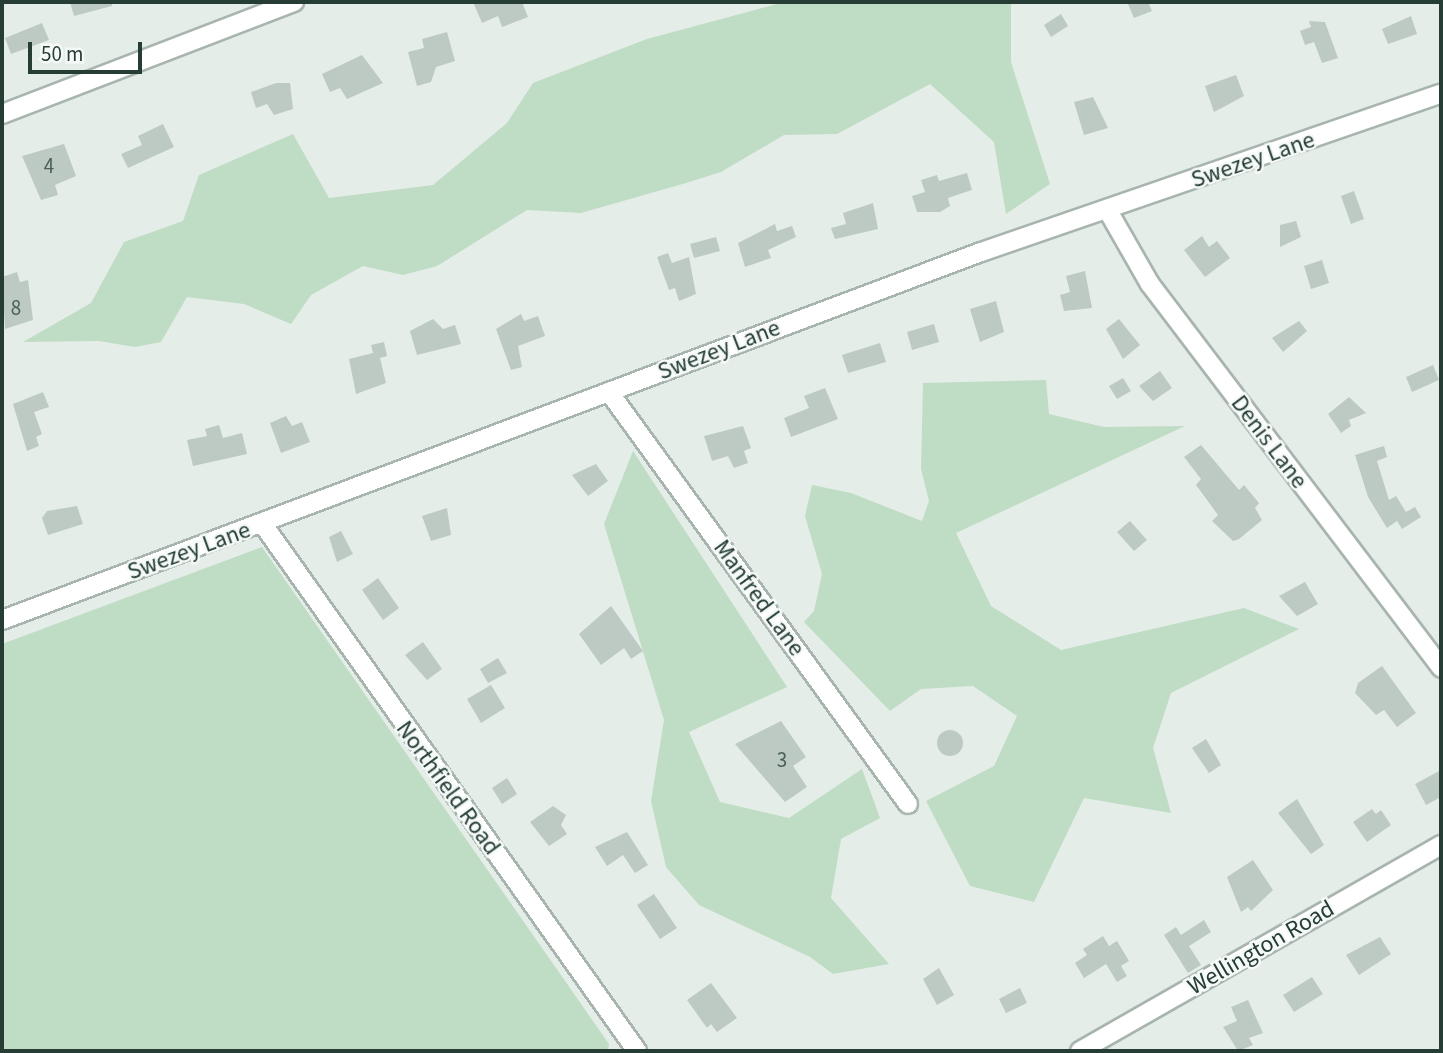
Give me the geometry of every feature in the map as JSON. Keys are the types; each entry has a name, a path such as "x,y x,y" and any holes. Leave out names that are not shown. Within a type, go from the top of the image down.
{"street":[{"path":"2,114 294,2"},
{"name":"Swezey Lane","path":"2,620 1107,209 1441,94"},
{"name":"Denis Lane","path":"1107,209 1158,294 1441,668"},
{"name":"Manfred Lane","path":"609,392 908,804"},
{"name":"Northfield Road","path":"262,523 637,1051"},
{"name":"Wellington Road","path":"1080,1051 1441,845"}],"green space":[{"path":"784,2 1011,2 1011,62 1050,184 1006,214 994,142 930,84 837,134 784,135 721,172 686,183 581,213 527,210 437,266 403,275 363,266 311,295 291,324 244,304 187,297 161,342 135,347 99,341 23,342 91,303 124,242 183,221 199,175 293,134 329,198 433,185 507,123 533,83 647,39"},
{"path":"1046,380 1049,414 1104,427 1185,426 956,533 991,606 1061,650 1244,608 1299,629 1171,693 1153,748 1171,813 1084,798 1034,902 970,886 926,801 994,766 1017,716 973,686 921,689 890,711 804,622 814,611 822,574 805,516 812,485 851,493 922,521 929,501 921,469 923,383"},
{"path":"633,451 787,687 689,732 720,802 789,818 862,769 880,818 841,839 831,898 889,964 833,974 810,957 699,905 666,867 651,801 664,720 604,524"},
{"path":"262,547 609,1044 608,1051 2,1051 2,644"}],"building":[{"path":"70,2 112,2 112,6 74,16"},
{"path":"473,2 522,2 528,17 502,27 498,16 482,23"},
{"path":"1127,2 1148,2 1152,11 1134,18"},
{"path":"1061,14 1068,26 1051,37 1044,25"},
{"path":"1411,16 1417,34 1388,44 1382,29"},
{"path":"1309,21 1325,22 1338,58 1322,63 1314,42 1305,45 1300,31 1311,27"},
{"path":"42,23 49,40 11,54 5,38"},
{"path":"447,32 455,61 436,67 431,82 417,86 408,52 424,48 422,39"},
{"path":"362,55 383,83 347,99 340,88 330,92 322,74"},
{"path":"1236,75 1244,96 1214,112 1205,86"},
{"path":"276,83 290,83 293,109 274,115 267,104 256,108 251,92"},
{"path":"1093,97 1108,128 1084,135 1074,102"},
{"path":"163,124 174,147 128,168 121,154 142,145 138,136"},
{"path":"64,144 76,176 55,185 58,195 41,200 22,156"},
{"path":"967,173 972,190 948,198 950,206 940,212 917,212 912,196 925,192 921,180 937,175 939,181"},
{"path":"1354,191 1364,219 1351,224 1341,196"},
{"path":"873,203 878,229 835,239 831,228 846,224 843,213"},
{"path":"1296,221 1301,237 1280,247 1280,225"},
{"path":"775,224 777,231 792,226 796,237 768,250 771,258 745,267 738,243"},
{"path":"1202,236 1209,247 1217,241 1230,258 1205,277 1184,250"},
{"path":"716,237 720,251 694,258 690,244"},
{"path":"668,253 672,263 689,257 696,294 679,301 675,288 669,290 657,257"},
{"path":"1322,260 1329,283 1311,289 1304,266"},
{"path":"1085,271 1092,308 1064,311 1060,295 1070,292 1066,276"},
{"path":"17,272 20,282 28,280 33,320 5,329 2,277"},
{"path":"996,301 1004,332 980,342 970,309"},
{"path":"521,314 524,321 538,316 545,336 518,346 522,367 511,370 496,329"},
{"path":"433,319 443,329 455,325 461,344 417,355 410,331"},
{"path":"1119,319 1140,345 1123,359 1106,329"},
{"path":"1299,321 1307,331 1283,352 1272,338"},
{"path":"934,324 939,342 912,350 907,332"},
{"path":"384,342 387,356 380,358 386,383 356,394 349,359 373,353 371,345"},
{"path":"880,343 886,362 848,373 842,355"},
{"path":"1433,365 1439,380 1412,392 1406,377"},
{"path":"1160,371 1172,388 1153,401 1139,386"},
{"path":"1123,378 1131,391 1117,399 1109,386"},
{"path":"825,388 838,419 791,437 784,418 809,408 804,396"},
{"path":"43,392 49,407 34,412 42,434 36,437 39,446 27,451 13,404"},
{"path":"1349,397 1366,413 1349,420 1351,426 1341,433 1328,414"},
{"path":"286,416 292,426 302,422 310,442 281,453 270,423"},
{"path":"219,425 223,438 242,433 247,454 193,466 187,440 207,436 205,429"},
{"path":"743,426 751,448 744,451 748,463 734,468 728,456 712,461 704,436"},
{"path":"1201,445 1239,490 1244,485 1259,503 1255,508 1262,520 1239,539 1233,541 1212,521 1218,515 1196,485 1201,479 1184,457"},
{"path":"1384,446 1387,457 1377,461 1389,500 1396,496 1406,512 1415,507 1421,517 1402,529 1397,521 1387,528 1368,497 1355,455"},
{"path":"596,464 608,481 588,496 572,475"},
{"path":"77,506 83,524 48,535 42,518 47,511"},
{"path":"447,508 451,535 431,541 422,516"},
{"path":"1130,521 1147,540 1134,551 1117,532"},
{"path":"341,531 353,554 337,562 329,537"},
{"path":"378,578 399,608 383,620 362,590"},
{"path":"1305,582 1318,604 1297,616 1279,596"},
{"path":"611,606 643,651 631,659 624,648 601,665 579,634"},
{"path":"423,642 442,669 427,680 405,655"},
{"path":"498,658 507,673 488,683 480,669"},
{"path":"1382,666 1416,713 1397,727 1384,710 1376,715 1355,693 1358,683"},
{"path":"491,685 505,708 481,723 467,699"},
{"path":"781,721 806,757 793,766 807,787 785,802 735,744"},
{"path":"950,730 959,734 963,743 959,752 950,756 941,752 937,743 941,734"},
{"path":"1206,739 1221,765 1209,773 1192,748"},
{"path":"1441,770 1441,797 1426,805 1415,784"},
{"path":"507,778 517,794 502,804 492,788"},
{"path":"1297,799 1324,845 1311,854 1278,813"},
{"path":"553,806 566,815 561,825 567,834 549,846 530,822"},
{"path":"1372,809 1376,814 1381,810 1391,825 1367,842 1353,822"},
{"path":"627,832 648,865 635,873 623,855 607,866 595,847"},
{"path":"1253,860 1273,890 1251,911 1248,907 1241,912 1227,877"},
{"path":"654,894 677,928 660,939 637,905"},
{"path":"1204,920 1211,932 1189,946 1201,965 1188,973 1164,935 1176,927 1181,935"},
{"path":"1103,936 1109,946 1117,941 1129,961 1121,966 1127,976 1117,982 1106,964 1084,978 1075,963 1087,955 1083,949"},
{"path":"1380,937 1391,954 1359,975 1346,955"},
{"path":"939,968 954,995 937,1005 923,979"},
{"path":"1312,977 1323,994 1294,1012 1283,995"},
{"path":"711,983 737,1018 717,1032 711,1024 707,1028 687,1000"},
{"path":"1020,988 1027,1003 1006,1013 999,999"},
{"path":"1248,1000 1263,1033 1249,1038 1253,1045 1238,1051 1223,1027 1237,1021 1231,1007"}]}
